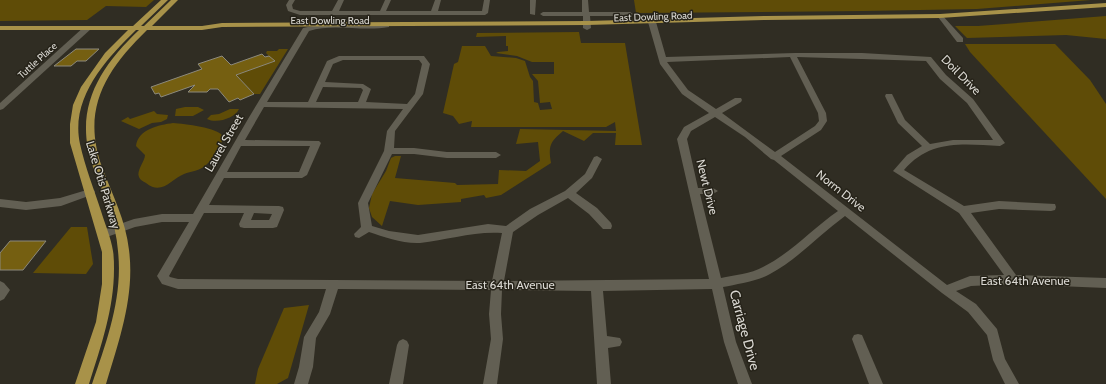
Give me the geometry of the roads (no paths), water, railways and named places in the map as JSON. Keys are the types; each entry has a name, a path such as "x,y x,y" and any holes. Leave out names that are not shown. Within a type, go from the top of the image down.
{"main road":[{"name":"Lake Otis Parkway","path":"82,384 102,322 107,294 108,252 104,234 75,143 74,124 77,109 81,94 94,71 165,0"},
{"name":"Lake Otis Parkway","path":"99,384 116,330 122,306 126,278 124,250 120,228 89,139 91,106 100,80 109,67 175,0"},
{"name":"East Dowling Road","path":"942,19 1106,5"},
{"name":"East Dowling Road","path":"202,28 217,31 306,30 1014,18 1106,10"},
{"name":"East Dowling Road","path":"0,28 202,28 222,25 587,26"},
{"path":"90,192 95,192 111,204"}],"street":[{"path":"292,0 289,4 290,10 300,14 485,13 487,0"},
{"path":"334,13 341,0"},
{"path":"382,13 388,0"},
{"path":"434,13 438,0"},
{"path":"533,0 533,14"},
{"path":"585,0 587,26"},
{"path":"543,14 630,14"},
{"path":"942,19 960,40"},
{"name":"Norm Drive","path":"653,24 662,60 670,74 685,92 748,135 774,157 946,290 972,308 993,333 999,360 1012,384"},
{"path":"306,30 317,27 374,27 386,25"},
{"name":"Tuttle Place","path":"0,106 88,28"},
{"name":"Laurel Street","path":"167,270 238,143 306,30"},
{"name":"Doil Drive","path":"662,60 715,57 865,55 928,59 943,76 970,100 1000,143 961,142 928,147 910,158 898,171 963,210 1013,279"},
{"path":"774,157 818,128 823,121 822,113 793,56"},
{"path":"311,104 330,63 342,58 421,58 426,64 419,94 391,130 389,150 364,203 363,231 418,238 488,228 508,230"},
{"path":"320,84 363,86 367,89 360,104"},
{"path":"889,96 901,121 928,147"},
{"name":"Newt Drive","path":"717,284 682,139 687,129 738,100"},
{"path":"261,104 360,104 409,107"},
{"path":"220,175 302,175 316,143 238,143"},
{"path":"389,150 414,150 447,155 496,155"},
{"path":"490,384 497,339 495,314 497,285 502,252 508,230 534,212 568,193 589,176 597,159"},
{"path":"694,192 713,191"},
{"path":"0,204 26,206 61,202 90,192"},
{"path":"568,193 593,211 607,226"},
{"path":"963,210 999,205 1051,207"},
{"path":"104,234 134,223 162,218 251,210"},
{"name":"East 64th Avenue","path":"167,270 163,276 166,281 178,284 597,286 717,284 765,272 796,252 820,229 845,211"},
{"name":"East 64th Avenue","path":"946,290 970,281 1013,279 1106,283"},
{"path":"301,384 306,367 310,337 324,314 334,284"},
{"name":"Carriage Drive","path":"717,284 730,342 745,384"},
{"path":"0,286 4,290 0,296"},
{"path":"597,286 604,384"},
{"path":"858,339 876,384"},
{"path":"601,342 616,342"},
{"path":"396,384 403,345"}]}
